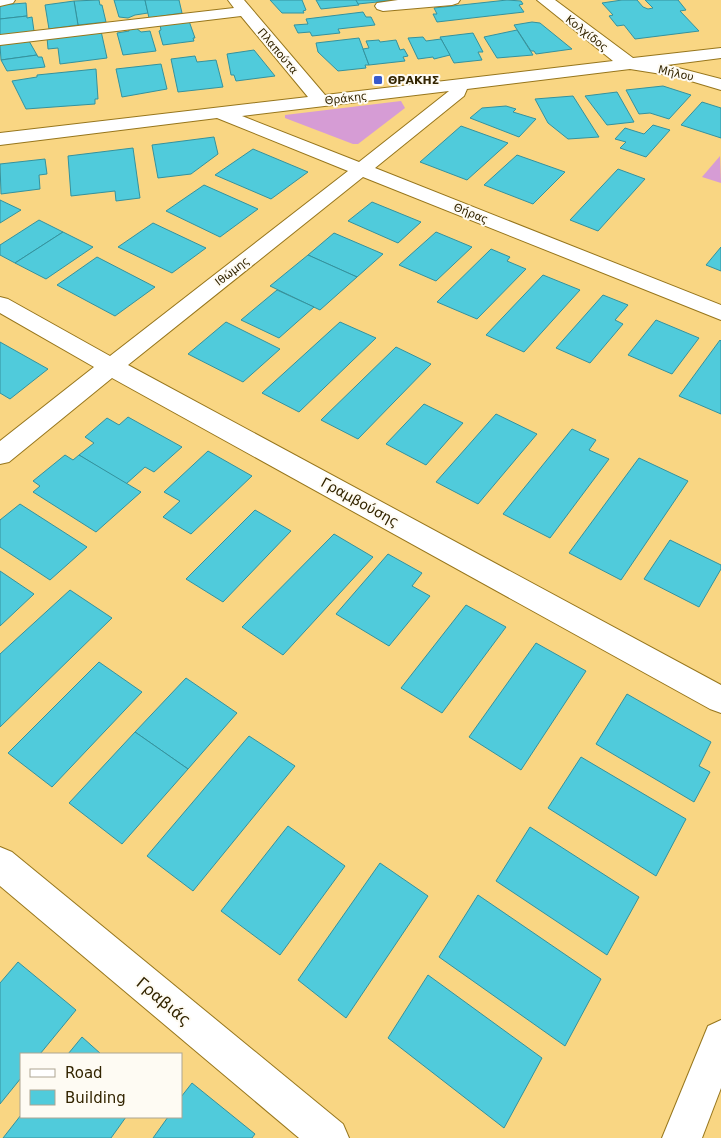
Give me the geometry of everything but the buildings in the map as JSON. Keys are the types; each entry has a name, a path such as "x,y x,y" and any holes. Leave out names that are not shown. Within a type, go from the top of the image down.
{"street":[{"path":"0,1 7,0"},
{"path":"383,6 452,0"},
{"name":"Κολχίδος","path":"545,0 613,54 630,64"},
{"path":"0,40 240,5"},
{"name":"Πλαπούτα","path":"240,5 321,101"},
{"name":"Θράκης","path":"0,138 721,53"},
{"name":"Μήλου","path":"630,64 676,71 721,85"},
{"name":"Ιθώμης","path":"0,455 110,366 363,170 458,92 458,85"},
{"name":"Θήρας","path":"220,113 721,313"},
{"name":"Γραμβούσης","path":"0,304 721,700"},
{"name":"Γραβιάς","path":"0,864 329,1138"},
{"path":"682,1138 721,1039"}],"shaded area":[{"path":"401,101 405,108 358,144 353,144 285,118 285,115"},
{"path":"720,156 721,183 702,177"}],"place":[{"name":"ΘΡΑΚΗΣ","path":"378,80"}]}
